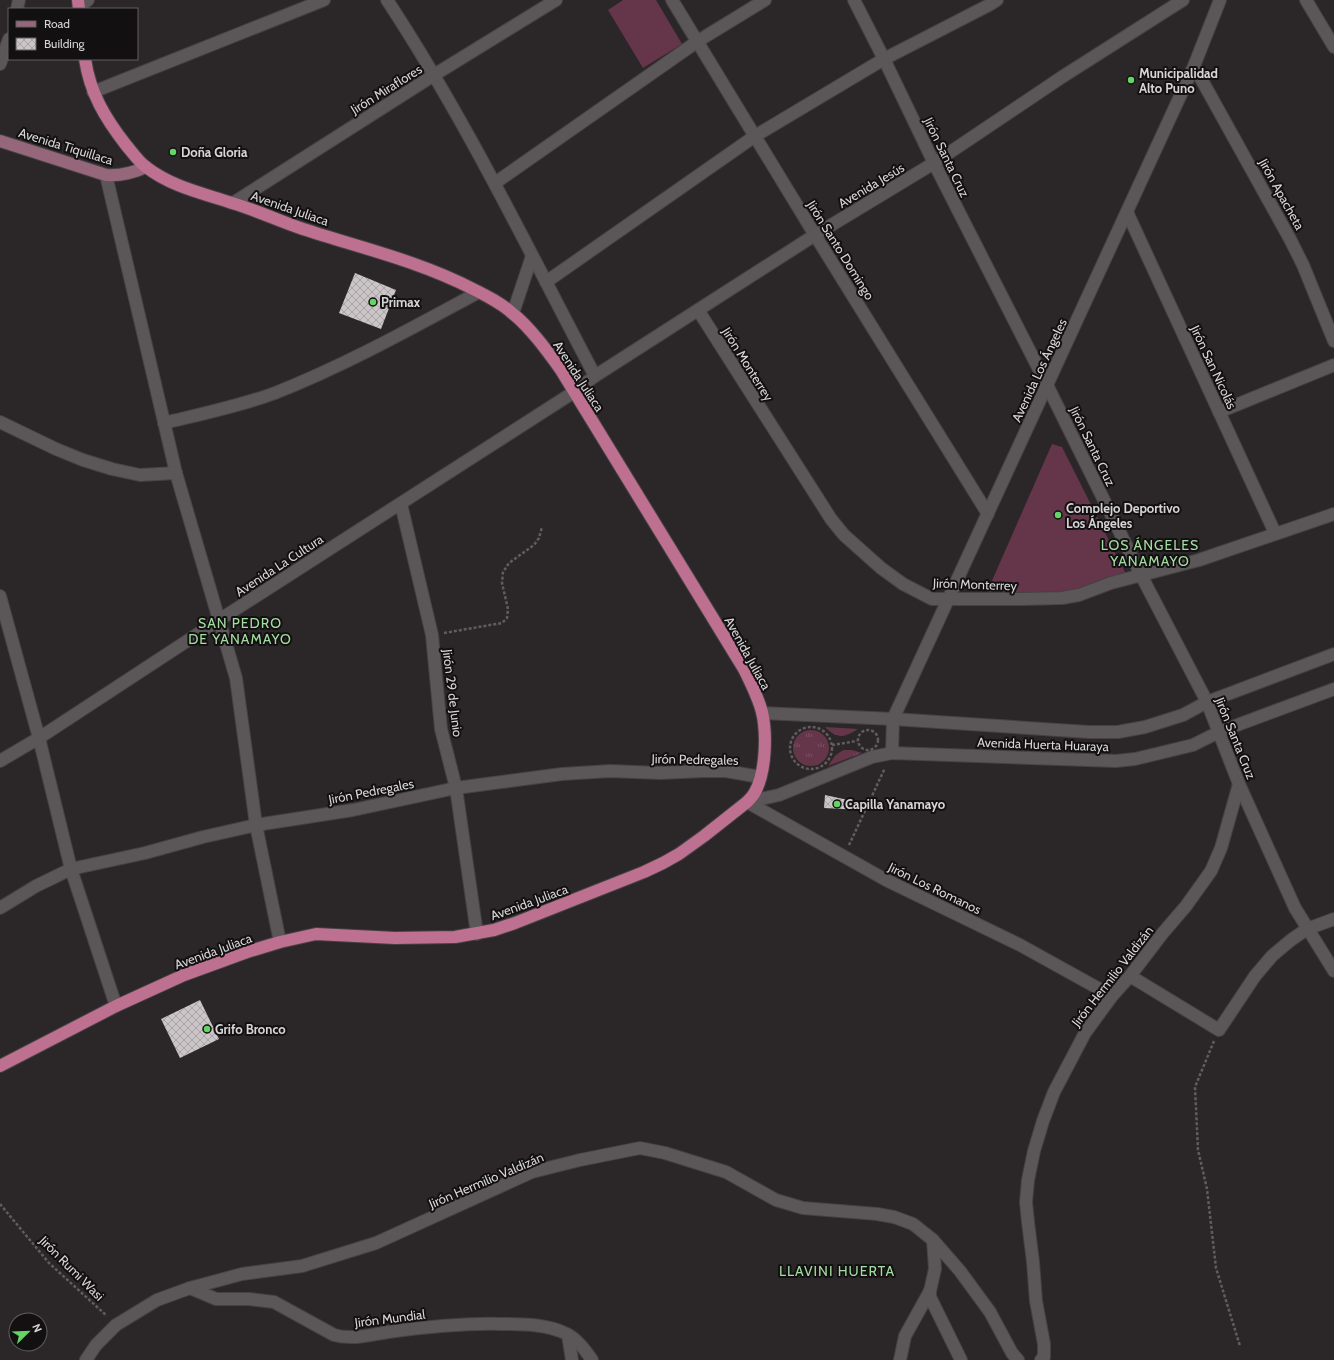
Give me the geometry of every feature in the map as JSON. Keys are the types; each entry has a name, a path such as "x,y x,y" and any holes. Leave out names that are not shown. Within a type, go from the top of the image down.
{"highway":[{"name":"Avenida Juliaca","path":"0,1066 116,1006 184,975 246,952 280,942 316,934 394,938 455,937 477,934 532,917 663,863 697,841 747,802 755,792 760,777 765,745 762,713 754,690 744,669 574,392 548,352 513,313 479,292 450,277 422,266 303,229 233,203 192,191 173,183 146,167 132,152 108,121 93,92 85,60"}],"main road":[{"name":"Avenida Tiquillaca","path":"0,141 106,175 126,175 146,167"}],"street":[{"path":"93,92 324,0"},
{"path":"386,0 434,75 495,183 595,376"},
{"name":"Jirón Miraflores","path":"233,203 434,75 556,0"},
{"name":"Jirón Santo Domingo","path":"672,0 815,235 988,514"},
{"path":"495,183 698,41 765,0"},
{"name":"Jirón Santa Cruz","path":"854,0 934,163 1047,385 1141,575 1207,702 1239,784 1284,886 1307,929 1334,970"},
{"path":"546,282 755,136 884,59 997,0"},
{"name":"Avenida Jesús","path":"574,392 595,376 815,235 934,163 1062,77 1183,0"},
{"name":"Avenida Los Ángeles","path":"892,753 893,719 950,599 1194,66 1220,0"},
{"path":"1306,0 1334,47"},
{"path":"0,64 8,42"},
{"name":"Jirón Apacheta","path":"1194,66 1290,239 1303,265 1334,341"},
{"path":"106,175 176,473 236,678 256,825 280,942"},
{"name":"Jirón San Nicolás","path":"1127,212 1275,533"},
{"path":"513,313 532,256"},
{"path":"164,423 275,393 345,363 479,292"},
{"name":"Jirón Monterrey","path":"698,310 821,505 844,535 881,568 903,584 932,599 1062,598 1079,595 1111,583 1198,560 1334,514"},
{"path":"1219,412 1334,365"},
{"name":"Avenida La Cultura","path":"0,762 574,392"},
{"path":"0,422 56,449 83,460 112,469 140,475 176,473"},
{"name":"Jirón 29 de Junio","path":"401,504 432,635 441,729 456,788 477,934"},
{"path":"0,596 39,738 71,869 116,1006"},
{"name":"Avenida Huerta Huaraya","path":"762,713 893,719 1089,732 1118,732 1145,728 1183,715 1207,702 1334,654"},
{"name":"Avenida Huerta Huaraya","path":"747,802 779,795 872,757 892,753 1126,760 1193,745 1219,732 1334,689"},
{"name":"Jirón Pedregales","path":"0,908 36,886 71,869 145,853 203,837 256,825 353,810 456,788 562,774 610,771 660,773 704,770 726,771 760,777"},
{"name":"Jirón Hermilio Valdizán","path":"1041,1360 1044,1357 1044,1344 1036,1301 1034,1262 1026,1202 1028,1180 1034,1151 1054,1092 1085,1033 1112,996 1130,976 1162,934 1186,906 1211,871 1221,848 1239,784"},
{"name":"Jirón Los Romanos","path":"747,802 886,880 1020,945 1112,996"},
{"path":"1130,976 1219,1030 1255,976 1272,956 1307,929 1334,919"},
{"name":"Jirón Hermilio Valdizán","path":"86,1360 96,1345 116,1325 157,1300 190,1288 242,1274 302,1266 359,1249 532,1172 640,1148 665,1153 726,1172 776,1200 803,1208 877,1214 894,1217 914,1224 933,1240 960,1271 990,1312 1012,1353 1018,1360"},
{"path":"933,1240 934,1269 930,1297 961,1360"},
{"name":"Jirón Mundial","path":"190,1288 216,1299 249,1299 274,1302 334,1335 343,1337 366,1337 388,1332 470,1323 521,1324 551,1328 568,1334 586,1350 592,1360"},
{"path":"900,1360 905,1336 930,1291"},
{"path":"568,1334 572,1360"}],"path":[{"path":"432,635 502,623 508,618 508,609 502,583 503,572 509,563 534,545 539,538 542,527"},
{"path":"807,726 814,726 821,729 830,739 832,745 830,758 820,767 814,769 801,767 792,758 789,752 791,738 795,733 807,726"},
{"path":"865,730 872,730 878,737 878,744 870,750 863,749 858,744 858,741 858,735 865,730"},
{"path":"832,745 858,741"},
{"path":"844,857 892,753"},
{"path":"1219,1030 1195,1087 1198,1150 1207,1188 1216,1268 1240,1346"},
{"name":"Jirón Rumi Wasi","path":"0,1204 49,1263 116,1325"}],"green space":[{"path":"623,0 656,0 682,44 643,68 608,10"},
{"name":"Complejo Deportivo Los Ángeles","path":"1052,444 1062,447 1130,582 1082,595 990,597 987,592"},
{"path":"825,727 858,729 841,736 833,734"},
{"path":"815,730 824,735 828,741 828,755 824,761 815,766 807,766 798,761 794,755 793,744 798,735 804,731"},
{"path":"852,750 862,753 828,766 841,751"}],"building":[{"path":"355,273 396,290 381,329 339,313"},
{"name":"Capilla Yanamayo","path":"825,795 862,803 861,810 824,808"},
{"path":"200,1000 219,1039 180,1058 161,1019"}],"place":[{"name":"Municipalidad Alto Puno","path":"1131,80"},
{"name":"Doña Gloria","path":"173,152"},
{"name":"Primax","path":"373,302"},
{"name":"Complejo Deportivo Los Ángeles","path":"1058,515"},
{"name":"Capilla Yanamayo","path":"837,804"},
{"name":"Grifo Bronco","path":"207,1029"}],"district":[{"name":"LOS ÁNGELES YANAMAYO","path":"1150,554"},
{"name":"SAN PEDRO DE YANAMAYO","path":"240,632"},
{"name":"LLAVINI HUERTA","path":"837,1271"}]}
